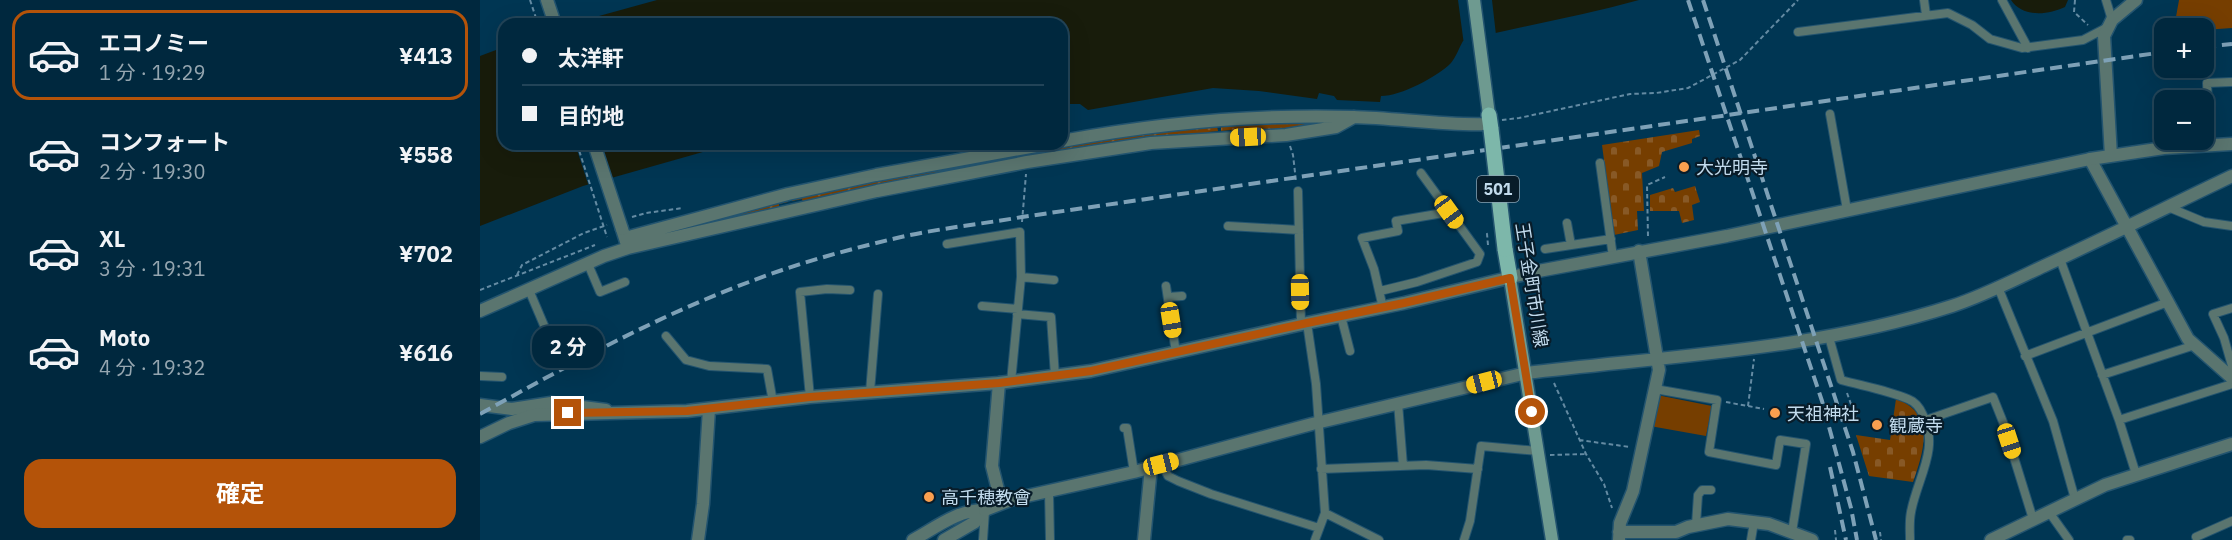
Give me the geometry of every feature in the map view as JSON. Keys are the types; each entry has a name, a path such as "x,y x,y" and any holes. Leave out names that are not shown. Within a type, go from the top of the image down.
{"main road":[{"name":"王子金町市川線","path":"1474,0 1493,122 1505,249 1553,540"}],"street":[{"path":"547,0 553,18"},
{"path":"2111,156 2105,27 2136,0"},
{"path":"625,238 1027,162 1150,143 1286,135 1336,127 1354,117"},
{"path":"1068,140 1121,130 1230,119 1354,117 1493,122"},
{"path":"2214,145 2232,144"},
{"path":"596,150 625,238"},
{"path":"480,311 588,264 625,238 799,192 1014,150"},
{"path":"480,437 509,423 534,415 709,409 810,397 1005,382 1091,371 1510,278 2090,159 2154,150"},
{"path":"2090,159 2188,339 2232,378"},
{"path":"945,540 975,522 985,510 1000,502 1134,472 1318,423 1526,373 1829,337 1943,309 2060,259 2232,176"},
{"path":"1640,251 1659,370 1640,448 1633,491 1619,532 1676,532 1696,525 1728,519 1754,522 1792,532 1808,539"},
{"path":"1000,502 992,466 1005,382"},
{"path":"480,405 512,409 551,403 617,412"},
{"path":"698,540 703,504 709,409"},
{"path":"1991,540 2075,499 2136,474 2232,444"},
{"path":"1144,540 1156,465"},
{"path":"913,540 963,513 985,510"}],"lane":[{"path":"1924,0 1926,15"},
{"path":"2002,0 2028,48"},
{"path":"1798,32 1948,13 1965,21 1990,39 2028,48 2083,40 2105,27 2106,0"},
{"path":"2207,90 2207,82 2232,81"},
{"path":"1830,114 1847,210"},
{"path":"1600,163 1613,257"},
{"path":"1380,291 1417,282 1477,262 1480,255 1421,174"},
{"path":"1298,191 1304,324 1316,384 1324,513 1315,540"},
{"path":"2168,207 2204,222 2232,226"},
{"path":"1383,308 1380,291 1362,238 1398,231 1396,221 1449,212"},
{"path":"1567,223 1571,245"},
{"path":"1228,226 1299,230"},
{"path":"947,244 1020,232 1021,277 1005,382"},
{"path":"1541,248 1611,239"},
{"path":"2060,259 2088,332 2136,474"},
{"path":"588,264 600,292 625,282"},
{"path":"1021,277 1054,280"},
{"path":"1166,286 1176,353"},
{"path":"1998,287 2053,421 2075,499"},
{"path":"810,397 800,292 827,289 850,290"},
{"path":"529,290 546,330"},
{"path":"870,392 878,294"},
{"path":"1168,297 1182,296"},
{"path":"2025,356 2168,302"},
{"path":"982,306 1052,317 1055,376"},
{"path":"2232,308 2213,314 2224,338 2232,366"},
{"path":"1341,316 1350,351"},
{"path":"666,336 686,360 710,366 767,369 773,402"},
{"path":"1829,337 1841,381 1910,399 1919,406 1926,420 1930,432 1930,444 1911,513 1910,540"},
{"path":"2102,375 2195,345"},
{"path":"480,376 502,377"},
{"path":"2119,420 2232,384"},
{"path":"1655,389 1718,400 1709,452 1776,465 1780,440 1806,444 1792,532"},
{"path":"1926,420 1993,397 2033,519"},
{"path":"1398,403 1403,466"},
{"path":"1124,428 1127,428 1134,472"},
{"path":"1464,540 1470,520 1480,446 1539,453"},
{"path":"1156,465 1178,482 1319,528"},
{"path":"1321,469 1426,465 1478,469"},
{"path":"1696,525 1698,495 1702,490 1711,490"},
{"path":"1049,492 1050,540"},
{"path":"983,540 985,510"},
{"path":"2049,512 2069,540"},
{"path":"1324,513 1379,540"},
{"path":"2196,537 2232,521"},
{"path":"1751,540 1754,522"}],"path":[{"path":"530,0 536,18"},
{"path":"1493,122 1630,94 1688,88 1740,60 1798,0"},
{"path":"2075,0 2074,12 2105,27"},
{"path":"1286,135 1293,155 1298,191"},
{"path":"579,150 607,237"},
{"path":"1020,232 1027,162"},
{"path":"1648,236 1647,185 1665,177"},
{"path":"517,275 522,265 584,232"},
{"path":"1520,234 1541,248"},
{"path":"480,290 582,250"},
{"path":"1748,406 1754,356"},
{"path":"1551,378 1579,440 1604,484 1619,532"},
{"path":"1844,381 1856,418"},
{"path":"1718,400 1764,409"},
{"path":"1579,440 1640,448"},
{"path":"1539,453 1586,454"},
{"path":"1835,530 1836,540"},
{"path":"1880,532 1881,540"}],"green space":[{"path":"2179,0 2232,0 2232,28 2214,29 2214,18 2176,18"},
{"path":"1288,122 1336,123 1299,129 1232,134 1231,130 1221,131 1221,125"},
{"path":"1217,126 1218,131 1041,155 1040,151 1068,150 1068,146 1113,138"},
{"path":"1699,130 1700,136 1692,139 1692,143 1662,152 1659,166 1642,173 1644,211 1637,211 1638,230 1614,235 1602,145"},
{"path":"1023,154 1011,159 803,202 802,199 792,201 792,199 900,176"},
{"path":"1695,186 1700,202 1692,205 1694,220 1682,223 1679,211 1650,211 1650,195 1673,188 1675,192"},
{"path":"788,200 788,202 779,204 779,207 655,237"},
{"path":"1657,395 1712,406 1706,436 1650,426"},
{"path":"1896,399 1909,405 1922,423 1923,446 1913,482 1869,476 1856,435 1890,440"}],"shaded area":[{"path":"657,0 1639,0 1463,41 1453,61 1445,68 1428,80 1408,89 1381,96 1380,102 1337,100 1334,96 1319,93 1317,99 1259,91 1213,88 1088,110 1080,104 1068,104 1068,18 592,18"},
{"path":"2011,0 2068,0 2065,7 2051,12 2036,13 2022,10"},
{"path":"498,49 498,150 710,150 583,186 480,226 480,56"}],"pier":[{"path":"1458,0 1492,0 1496,35 1464,45"},
{"path":"577,150 603,150 613,181 589,187"}],"railway":[{"path":"1688,0 1822,401 1851,508 1857,540"},
{"path":"1703,0 1853,452 1876,540"},
{"path":"2214,46 2232,44"},
{"path":"480,414 612,343 714,296 805,263 901,237 1022,217 2154,53"},
{"path":"1830,467 1846,540"}],"place":[{"name":"大光明寺","path":"1684,167"},
{"name":"天祖神社","path":"1775,413"},
{"name":"観蔵寺","path":"1877,425"},
{"name":"高千穂教會","path":"929,497"}],"route":[{"path":"568,413 687,411 810,397 999,383 1091,371 1510,278 1532,412"}]}
